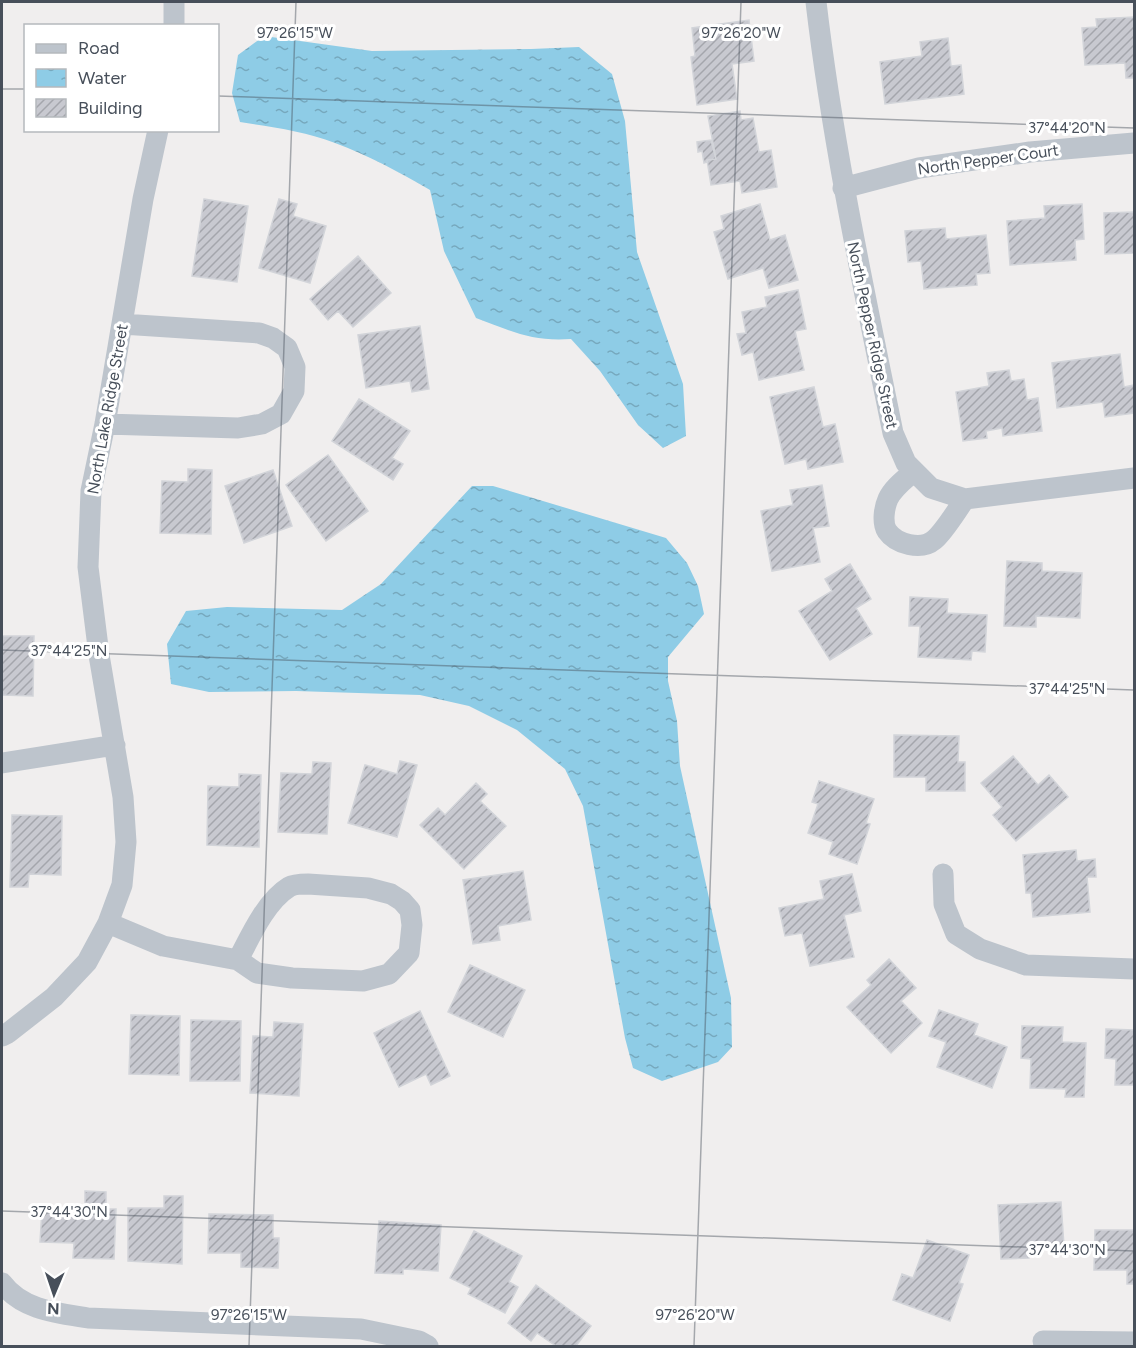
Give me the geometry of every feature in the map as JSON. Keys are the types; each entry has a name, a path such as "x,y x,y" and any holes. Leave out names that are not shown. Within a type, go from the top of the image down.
{"street":[{"path":"174,2 174,24"},
{"name":"North Pepper Ridge Street","path":"816,2 823,63 843,188 892,433 906,463 931,488 965,499 1134,478"},
{"name":"North Lake Ridge Street","path":"2,1036 54,997 87,962 108,922 122,885 126,842 123,797 99,656 88,567 91,491 105,424 143,199 158,132"},
{"name":"North Pepper Court","path":"843,188 919,168 1030,152 1134,142"},
{"path":"105,424 238,428 262,424 281,414 294,392 295,367 287,348 273,338 259,333 122,324"},
{"path":"913,472 892,491 887,500 884,515 886,529 892,536 909,545 921,545 933,541 965,499"},
{"path":"2,763 115,744"},
{"path":"943,874 944,904 956,934 980,949 1026,965 1134,969"},
{"path":"108,922 163,946 238,960 258,973 292,978 363,981 389,974 409,953 412,925 410,910 391,894 368,888 308,884 291,886 276,898 238,960"},
{"path":"3,1289 26,1304 52,1313 88,1318 361,1329 418,1341 428,1347"},
{"path":"1043,1341 1134,1342"}],"water":[{"path":"264,36 372,51 579,47 612,74 625,121 637,252 683,384 686,436 663,448 638,425 600,371 571,339 533,337 476,318 444,251 430,190 371,158 324,139 240,122 232,93 238,55"},
{"path":"472,486 493,486 666,538 687,563 698,586 704,614 668,657 668,681 677,721 680,766 731,998 732,1047 718,1062 662,1081 633,1068 625,1038 583,806 565,769 517,730 469,706 420,695 296,691 209,692 171,684 167,644 186,611 227,607 342,610 381,584"}],"building":[{"path":"1134,17 1134,78 1126,78 1125,63 1085,65 1082,28 1097,27 1096,19"},
{"path":"749,20 754,61 732,64 737,99 697,105 691,57 695,56 692,28"},
{"path":"948,38 951,66 961,65 964,94 885,104 880,62 922,56 920,42"},
{"path":"740,111 741,120 753,118 759,152 771,150 777,187 742,193 740,181 711,185 707,160 716,159 708,116"},
{"path":"711,140 716,159 707,160 704,163 702,151 698,152 697,142"},
{"path":"204,199 248,206 237,282 192,276"},
{"path":"279,199 297,204 293,216 326,226 310,283 259,268"},
{"path":"760,204 770,240 785,235 798,280 769,288 763,268 728,279 714,232 724,229 721,216"},
{"path":"1082,204 1084,239 1075,240 1076,260 1010,265 1007,221 1045,218 1044,206"},
{"path":"1134,212 1134,253 1105,254 1104,213"},
{"path":"945,228 946,239 986,235 990,273 976,274 977,285 924,289 921,261 908,262 905,231"},
{"path":"358,256 391,293 353,327 338,311 328,320 310,299"},
{"path":"798,290 806,329 795,331 804,370 759,380 753,352 742,355 737,334 746,333 742,312 767,307 765,297"},
{"path":"420,326 429,389 412,392 410,381 366,388 358,335"},
{"path":"1120,354 1124,387 1134,385 1134,413 1105,417 1103,402 1057,408 1052,363"},
{"path":"1009,370 1011,381 1024,379 1027,400 1038,398 1042,431 1003,436 1002,428 986,431 987,438 963,441 956,392 989,386 987,373"},
{"path":"814,387 823,427 835,424 843,462 808,469 806,459 785,464 770,397"},
{"path":"359,399 410,431 392,458 403,464 393,480 332,441"},
{"path":"328,455 368,511 326,541 286,485"},
{"path":"188,469 212,470 211,534 160,533 162,481 188,482"},
{"path":"273,470 292,526 244,543 225,486"},
{"path":"822,485 829,526 813,528 820,562 772,571 761,511 793,505 790,490"},
{"path":"1007,561 1042,563 1042,571 1082,573 1080,618 1036,616 1036,627 1004,626"},
{"path":"850,564 871,599 856,608 872,634 830,660 799,611 832,591 825,579"},
{"path":"910,597 948,599 947,613 987,615 985,652 972,651 971,660 918,657 920,626 909,626"},
{"path":"2,636 34,636 33,696 2,695"},
{"path":"894,735 959,736 958,762 965,762 965,791 926,791 926,777 894,777"},
{"path":"1013,756 1038,785 1049,775 1068,797 1016,841 993,815 1002,807 981,783"},
{"path":"400,761 417,765 397,837 348,823 365,765 397,774"},
{"path":"313,762 331,763 327,834 278,832 281,773 312,774"},
{"path":"239,774 261,775 259,847 207,845 208,786 239,787"},
{"path":"819,781 874,799 866,823 870,824 857,864 829,854 833,842 808,833 818,804 812,802"},
{"path":"476,783 487,794 480,801 506,826 464,869 420,825 438,808 445,815"},
{"path":"12,815 62,816 61,875 29,874 28,887 10,887"},
{"path":"1076,850 1077,861 1095,859 1096,877 1087,877 1090,912 1033,917 1031,893 1026,893 1023,855"},
{"path":"523,871 531,920 498,926 500,940 473,944 463,880"},
{"path":"852,874 861,911 844,915 854,957 810,966 802,933 785,936 779,908 824,899 820,881"},
{"path":"889,959 916,988 901,1001 922,1023 891,1053 847,1007 871,985 867,980"},
{"path":"470,965 525,990 503,1037 448,1012"},
{"path":"939,1010 978,1024 974,1035 1007,1047 992,1088 937,1067 946,1042 929,1036"},
{"path":"420,1011 450,1076 431,1085 426,1074 399,1087 374,1033"},
{"path":"131,1015 180,1016 179,1075 129,1074"},
{"path":"191,1020 241,1021 240,1081 190,1081"},
{"path":"274,1022 303,1024 299,1096 250,1093 253,1036 273,1037"},
{"path":"1022,1026 1063,1027 1062,1042 1086,1043 1084,1097 1065,1097 1066,1089 1030,1088 1031,1059 1021,1058"},
{"path":"1106,1029 1134,1030 1134,1085 1115,1085 1116,1059 1105,1058"},
{"path":"85,1191 106,1192 106,1209 116,1209 114,1259 73,1258 74,1243 40,1242 42,1210 65,1210 65,1206 85,1207"},
{"path":"164,1196 183,1196 182,1264 128,1261 128,1208 164,1208"},
{"path":"1061,1202 1064,1246 1029,1247 1029,1258 1001,1259 998,1205"},
{"path":"209,1214 273,1215 273,1238 279,1238 278,1268 241,1267 241,1253 208,1253"},
{"path":"379,1221 441,1225 438,1271 403,1269 403,1274 375,1273"},
{"path":"1095,1230 1134,1230 1134,1284 1127,1284 1127,1270 1094,1270"},
{"path":"474,1231 522,1256 509,1282 518,1287 505,1313 468,1294 471,1288 450,1278"},
{"path":"927,1240 969,1255 959,1283 963,1284 950,1321 893,1300 902,1274 913,1278"},
{"path":"536,1285 591,1326 576,1346 556,1346 537,1333 531,1341 508,1323"}]}
